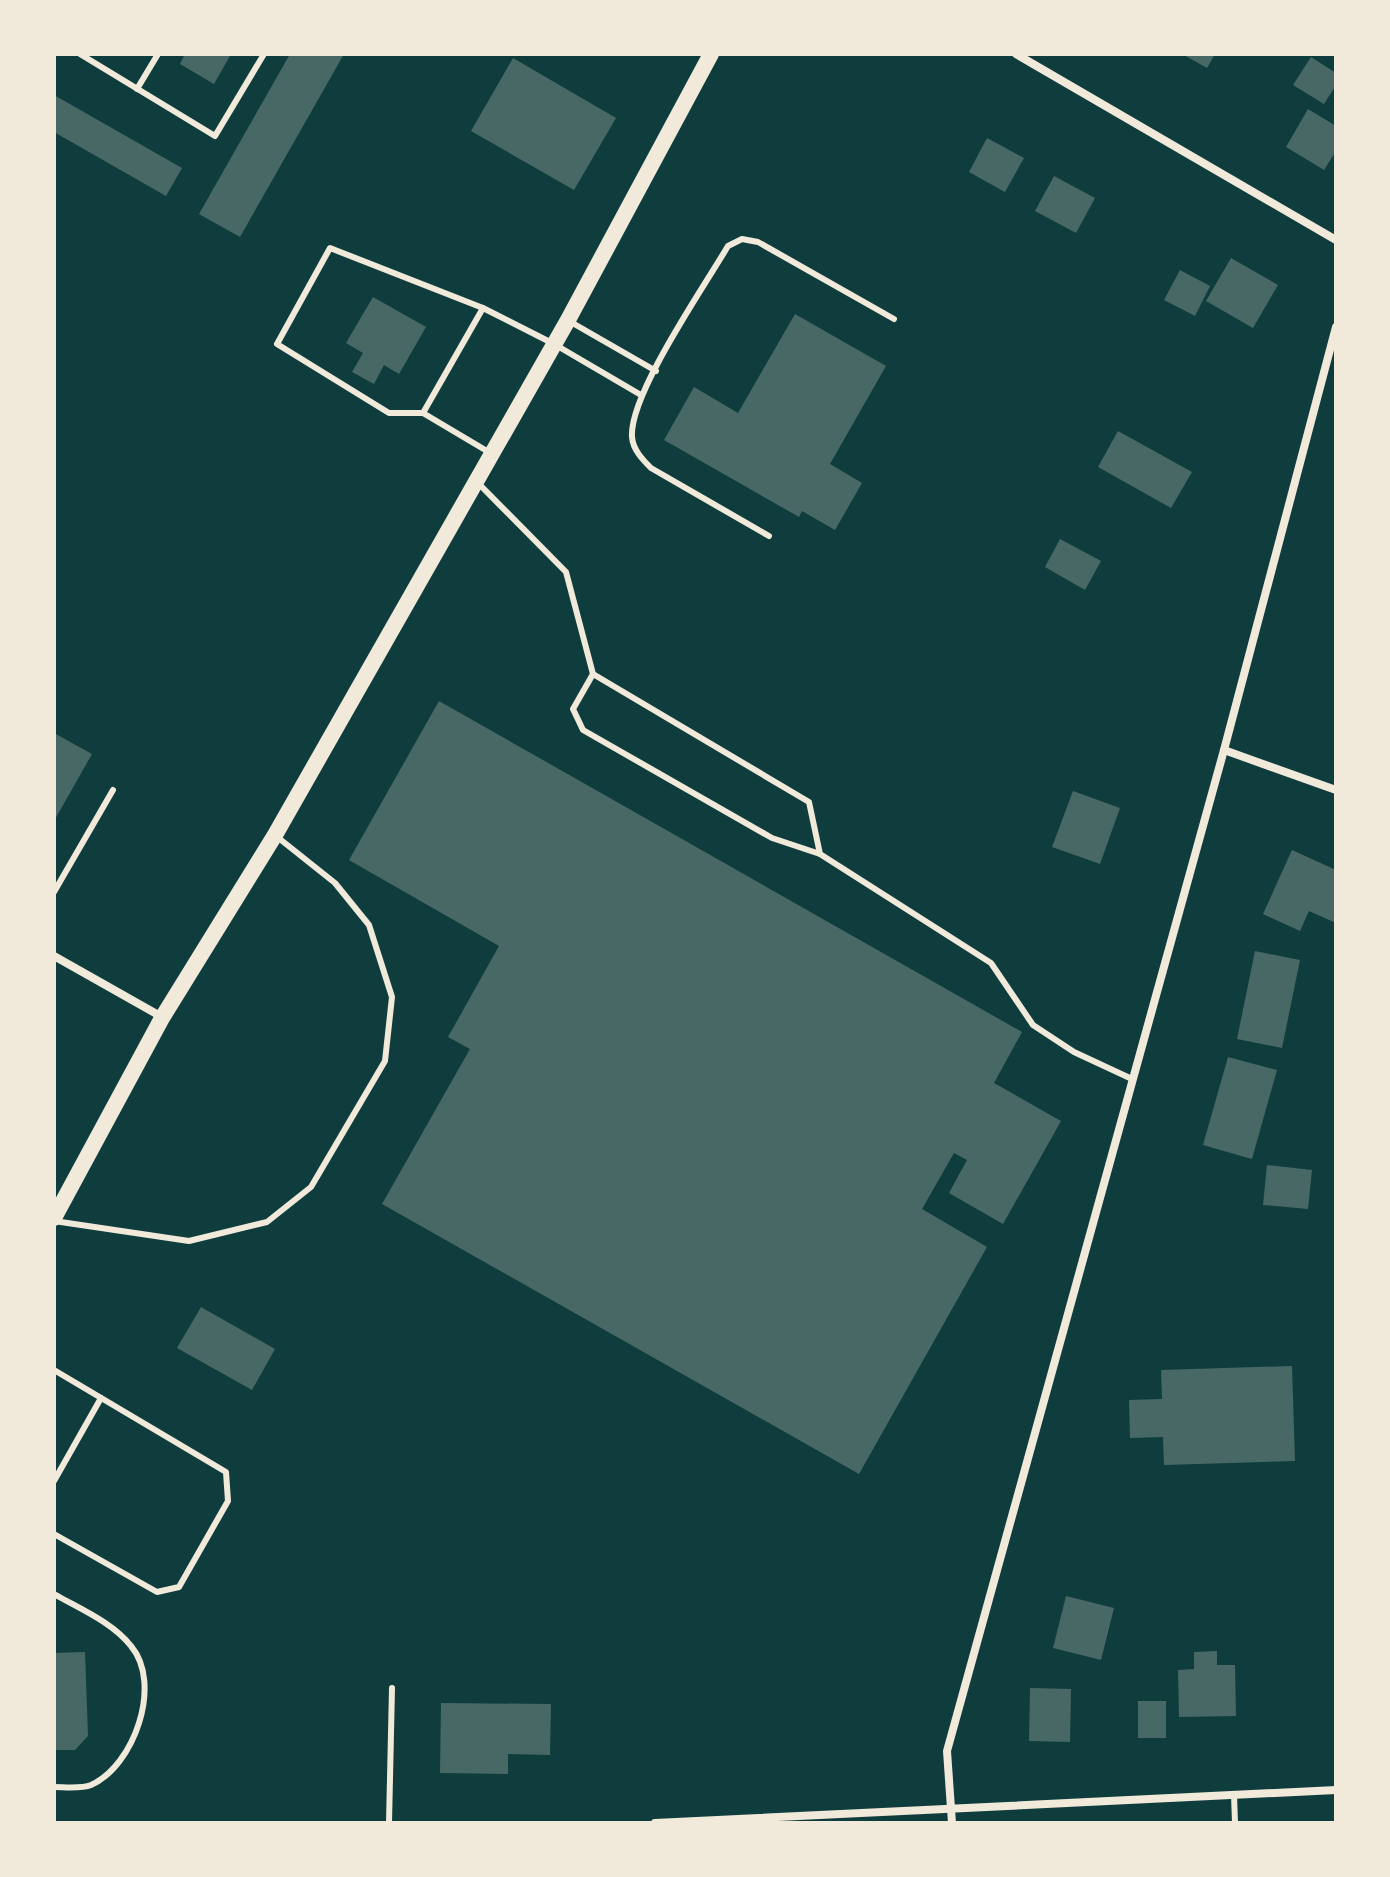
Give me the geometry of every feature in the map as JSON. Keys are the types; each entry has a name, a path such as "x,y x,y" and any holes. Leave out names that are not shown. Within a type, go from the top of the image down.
{"main road":[{"path":"54,1220 162,1018 275,835 568,320 711,54"}],"street":[{"path":"1016,54 1027,57 1336,240"},
{"path":"952,1823 947,1751 1224,750 1336,327"},
{"path":"1224,750 1336,790"},
{"path":"54,956 162,1018"},
{"path":"655,1823 1336,1790"}],"lane":[{"path":"80,54 215,136 264,54"},
{"path":"137,89 158,54"},
{"path":"769,536 668,478 640,457 632,439 641,395 728,246 742,239 758,242 894,319"},
{"path":"492,454 423,413 389,413 277,344 330,248 483,308 554,344 641,395"},
{"path":"423,413 483,308"},
{"path":"568,320 656,371"},
{"path":"477,481 566,572 593,674 809,802 820,854"},
{"path":"593,674 573,709 583,730 772,838 820,854 991,963 1033,1025 1074,1052 1132,1079"},
{"path":"54,892 113,790"},
{"path":"54,1220 189,1241 267,1222 311,1187 385,1061 392,997 369,925 335,883 275,835"},
{"path":"54,1370 226,1472 228,1501 179,1587 157,1592 54,1534"},
{"path":"54,1481 101,1398"},
{"path":"54,1594 115,1630 133,1648 141,1666 142,1697 139,1724 130,1751 113,1771 89,1786 54,1787"},
{"path":"389,1823 392,1688"},
{"path":"1234,1795 1235,1823"}],"building":[{"path":"185,54 231,54 214,84 180,64"},
{"path":"290,54 344,54 240,237 199,214"},
{"path":"1182,54 1215,54 1207,68"},
{"path":"1311,57 1336,73 1336,85 1324,104 1293,85"},
{"path":"513,58 616,118 574,190 471,131"},
{"path":"54,95 182,168 166,196 54,132"},
{"path":"1308,109 1336,126 1336,151 1324,170 1286,147"},
{"path":"987,138 1024,158 1005,192 969,172"},
{"path":"1054,176 1095,198 1076,233 1035,211"},
{"path":"1231,258 1278,285 1253,328 1206,301"},
{"path":"1180,270 1210,286 1195,316 1164,300"},
{"path":"373,297 426,327 399,374 384,365 374,384 352,372 363,353 346,343"},
{"path":"795,314 886,366 830,464 862,483 835,530 802,511 799,517 664,440 694,387 738,413"},
{"path":"1118,431 1192,472 1171,508 1098,467"},
{"path":"1060,539 1101,561 1085,590 1045,567"},
{"path":"439,701 1022,1032 994,1083 1061,1121 1003,1224 949,1193 967,1160 954,1153 922,1209 987,1247 859,1474 382,1204 470,1049 448,1037 499,946 349,860"},
{"path":"54,733 92,754 54,821"},
{"path":"1073,791 1120,808 1100,864 1052,847"},
{"path":"1292,850 1336,870 1336,923 1309,911 1300,931 1263,914"},
{"path":"1255,951 1300,960 1282,1048 1237,1039"},
{"path":"1228,1057 1277,1070 1252,1159 1203,1145"},
{"path":"1267,1165 1312,1170 1308,1209 1263,1205"},
{"path":"201,1307 275,1349 252,1390 177,1348"},
{"path":"1292,1366 1295,1461 1164,1465 1163,1437 1130,1438 1129,1400 1162,1399 1161,1370"},
{"path":"1066,1596 1114,1608 1101,1660 1053,1648"},
{"path":"1217,1651 1217,1665 1235,1665 1236,1716 1179,1717 1178,1670 1194,1669 1194,1652"},
{"path":"85,1652 88,1736 75,1750 54,1750 54,1653"},
{"path":"1030,1688 1071,1689 1070,1742 1029,1741"},
{"path":"1138,1701 1166,1701 1166,1738 1138,1738"},
{"path":"441,1703 551,1704 550,1755 508,1754 508,1774 440,1773"}]}
